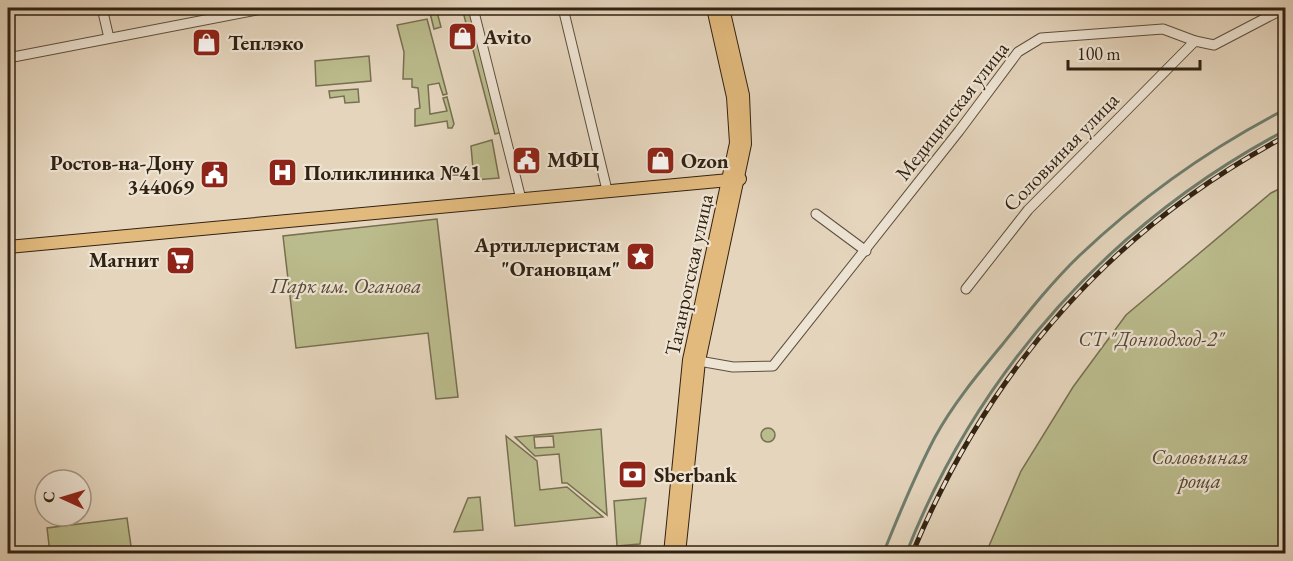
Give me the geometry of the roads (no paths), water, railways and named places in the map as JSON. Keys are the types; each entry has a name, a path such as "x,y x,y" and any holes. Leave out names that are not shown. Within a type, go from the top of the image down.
{"main road":[{"name":"Таганрогская улица","path":"713,8 734,97 735,179"},
{"name":"Таганрогская улица","path":"670,554 694,360 745,144 745,120 723,8"},
{"path":"8,247 735,179"},
{"name":"Таганрогская улица","path":"679,554 694,360"}],"street":[{"path":"102,8 109,38"},
{"path":"206,8 209,19"},
{"path":"8,58 267,8"},
{"path":"473,8 521,199"},
{"path":"563,8 607,190"},
{"path":"1195,41 1214,45 1285,8"},
{"name":"Медицинская улица","path":"694,360 733,367 773,366 866,251 1018,52 1029,43 1041,38 1163,29 1195,41"},
{"name":"Соловьиная улица","path":"966,289 1028,210 1195,41"},
{"path":"816,214 866,251"}],"waterway":[{"path":"883,554 914,480 942,425 975,378 1059,277 1102,235 1151,194 1203,157 1286,109"},
{"path":"906,554 936,487 971,423 1012,363 1058,308 1108,256 1163,209 1223,167 1286,130"}],"railway":[{"path":"912,554 943,487 978,425 1018,366 1062,311 1111,261 1164,215 1223,173 1286,136"}],"place":[{"name":"Avito","path":"462,37"},
{"name":"Теплэко","path":"207,43"},
{"name":"МФЦ","path":"526,160"},
{"name":"Ozon","path":"660,161"},
{"name":"Поликлиника №41","path":"283,173"},
{"name":"Ростов-на-Дону 344069","path":"215,175"},
{"name":"Артиллеристам \"Огановцам\"","path":"641,257"},
{"name":"Магнит","path":"180,260"},
{"name":"Sberbank","path":"633,475"}],"park label":[{"name":"Парк им. Оганова","path":"346,286"},
{"name":"СТ \"Донподход-2\"","path":"1151,339"},
{"name":"Соловьиная роща","path":"1200,469"}]}
